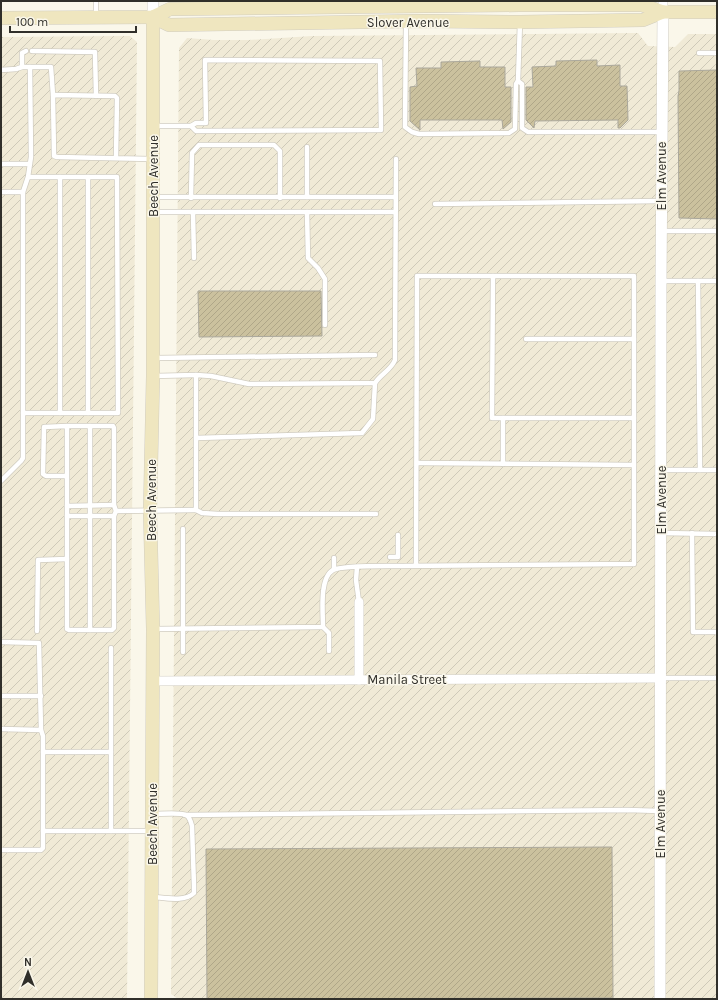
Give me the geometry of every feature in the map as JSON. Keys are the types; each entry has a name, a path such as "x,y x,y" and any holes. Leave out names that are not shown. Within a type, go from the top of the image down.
{"main road":[{"name":"Slover Avenue","path":"1,18 153,17 170,9 292,4 642,4 717,12"},
{"name":"Slover Avenue","path":"153,17 169,25 406,21 520,22 643,20 663,7"},
{"name":"Beech Avenue","path":"151,999 153,628 150,511 153,376 153,17"}],"street":[{"name":"Beech Avenue","path":"153,1 153,17"},
{"name":"Elm Avenue","path":"660,999 660,678 662,470 661,201 663,7"},
{"path":"359,602 359,680"},
{"name":"Manila Street","path":"153,681 660,678"}],"lane":[{"path":"96,1 96,17"},
{"path":"406,21 405,127 412,132 425,134 510,133 515,129 520,22"},
{"path":"22,67 22,53 26,52"},
{"path":"32,52 95,52 96,96"},
{"path":"699,53 717,53"},
{"path":"153,126 192,126 196,123 206,123 205,60 380,61 381,130 196,131 192,126"},
{"path":"1,70 16,70 22,67 51,67 54,156 153,159"},
{"path":"1,481 23,458 23,192 28,177 31,157 30,67"},
{"path":"518,81 522,84 522,128 528,132 662,132"},
{"path":"53,95 114,96 116,98 116,158"},
{"path":"191,198 192,153 199,145 274,145 280,151 280,198"},
{"path":"306,148 307,197"},
{"path":"196,438 362,433 373,419 375,383 379,377 389,370 395,360 396,159"},
{"path":"1,164 30,164"},
{"path":"23,413 118,412 117,177 28,177"},
{"path":"60,177 60,413"},
{"path":"88,177 88,413"},
{"path":"1,192 23,192"},
{"path":"153,197 395,197"},
{"path":"434,204 661,201"},
{"path":"153,212 395,212"},
{"path":"193,212 194,258"},
{"path":"307,212 308,258 318,268 325,279 325,325"},
{"path":"661,231 717,231"},
{"path":"329,651 329,633 323,627 323,588 330,573 334,569 416,566 634,564 634,276 417,276 418,496 416,515 416,566"},
{"path":"493,276 492,418 634,418"},
{"path":"661,281 717,281"},
{"path":"698,281 700,470"},
{"path":"526,339 634,338"},
{"path":"153,358 375,355"},
{"path":"196,375 196,510"},
{"path":"153,376 211,376 249,384 375,383"},
{"path":"503,418 503,464"},
{"path":"67,426 67,476 67,629 112,630 114,628 114,516 116,511 114,506 114,427 90,426 67,426 45,426 43,428 43,474 46,476 67,476"},
{"path":"90,426 90,630"},
{"path":"417,463 634,466"},
{"path":"662,470 717,470"},
{"path":"67,506 114,506"},
{"path":"116,511 196,510 202,513 218,514 376,514"},
{"path":"67,516 114,516"},
{"path":"183,652 184,529"},
{"path":"661,533 717,534"},
{"path":"692,533 693,632 717,632"},
{"path":"390,557 398,557 398,535"},
{"path":"334,558 334,569"},
{"path":"37,631 38,560 67,559"},
{"path":"357,567 356,580 359,602"},
{"path":"153,628 323,627"},
{"path":"1,642 39,643 41,730 43,736 43,848 41,850 1,850"},
{"path":"111,648 111,831"},
{"path":"660,678 717,678"},
{"path":"1,696 41,696"},
{"path":"1,729 41,730"},
{"path":"43,752 111,752"},
{"path":"152,814 660,811"},
{"path":"152,897 184,898 191,896 194,893 192,826 190,818 185,814"},
{"path":"43,831 152,831"}],"shaded area":[{"path":"638,33 648,46 675,47 688,34 717,34 717,999 178,999 171,994 179,48 187,38 249,40 312,36"},
{"path":"130,36 137,42 127,999 1,999 1,37"}],"building":[{"path":"597,60 597,66 620,65 620,86 627,86 628,120 620,128 618,128 618,120 535,121 534,128 526,120 526,87 533,87 532,67 556,66 556,61"},
{"path":"480,61 480,67 505,67 505,87 511,87 511,122 503,129 502,120 420,120 420,130 410,121 410,87 417,86 416,68 441,68 441,62"},
{"path":"717,70 717,219 679,218 679,71"},
{"path":"198,291 321,291 322,336 199,337"},
{"path":"612,847 613,998 207,999 206,849"}]}
